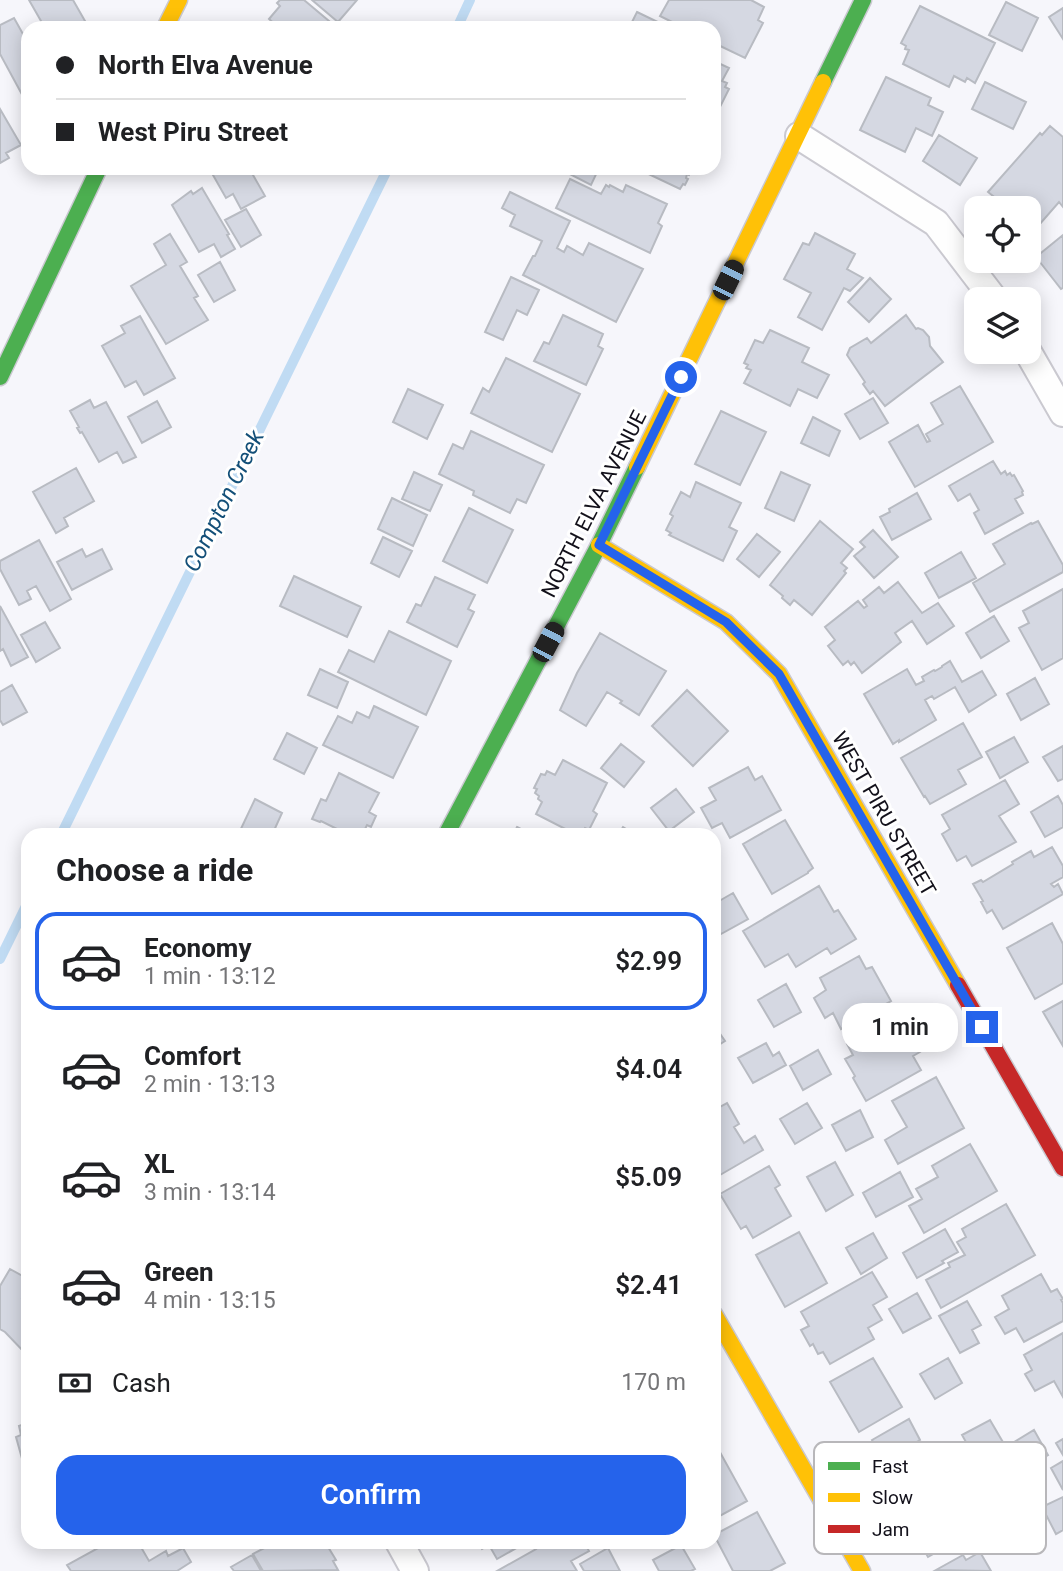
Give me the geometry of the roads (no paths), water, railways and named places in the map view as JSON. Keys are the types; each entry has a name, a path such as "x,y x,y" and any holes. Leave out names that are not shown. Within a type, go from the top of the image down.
{"street":[{"path":"168,21 179,0"},
{"name":"NORTH ELVA AVENUE","path":"450,828 599,545 863,0"},
{"path":"799,136 936,223 985,287"},
{"path":"0,377 96,175"},
{"path":"1035,364 1063,413"},
{"name":"WEST PIRU STREET","path":"599,545 726,622 779,674 1063,1168"},
{"path":"721,1326 814,1488"},
{"path":"403,1549 415,1571"},
{"path":"852,1554 862,1571"}],"waterway":[{"name":"Compton Creek","path":"460,21 470,0"},
{"name":"Compton Creek","path":"64,828 385,175"},
{"name":"Compton Creek","path":"0,959 21,916"}]}
